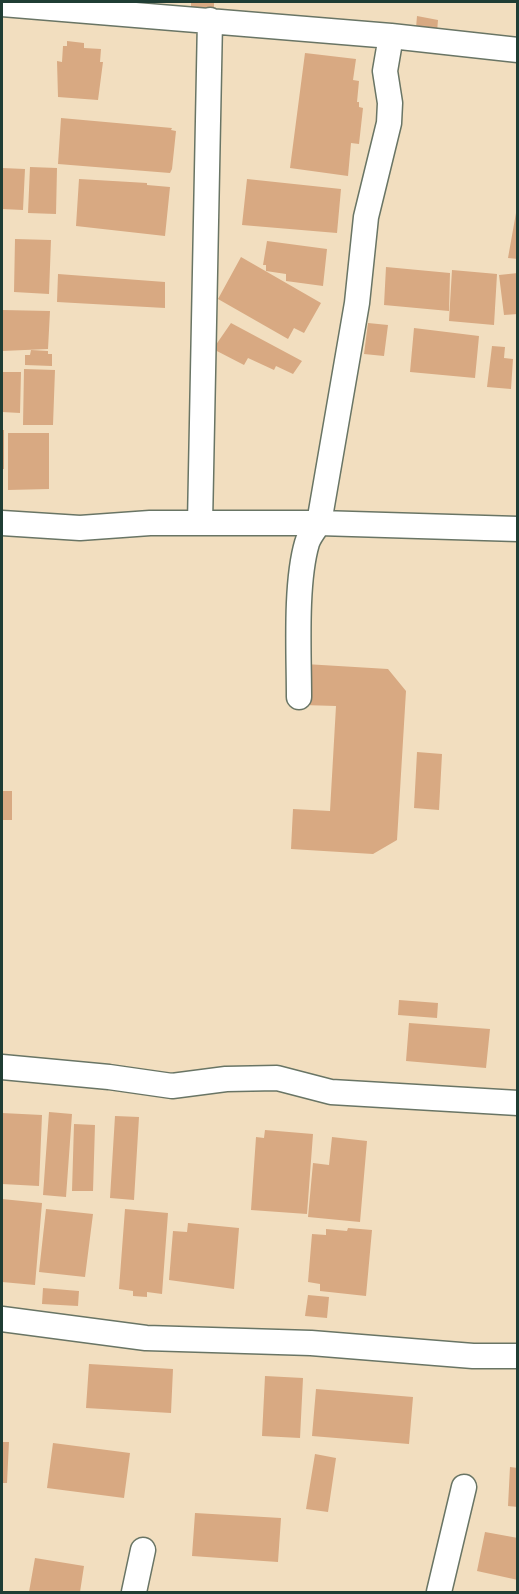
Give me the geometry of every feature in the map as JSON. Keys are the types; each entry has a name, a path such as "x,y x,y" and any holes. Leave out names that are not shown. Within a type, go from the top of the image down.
{"street":[{"path":"2,4 391,36 518,50"},
{"path":"200,523 210,20"},
{"path":"299,697 299,626 303,561 307,541 319,523 357,303 366,217 389,123 385,71 391,36"},
{"path":"2,523 80,528 150,523 319,523 518,529"},
{"path":"2,1067 109,1077 172,1086 226,1079 277,1078 331,1092 518,1104"},
{"path":"2,1319 146,1338 311,1343 473,1356 518,1356"},
{"path":"439,1593 464,1487"},
{"path":"134,1593 143,1550"}],"building":[{"path":"191,2 214,2 214,9 191,7"},
{"path":"417,16 438,20 437,32 416,28"},
{"path":"67,41 84,43 84,48 101,49 100,62 103,62 98,100 58,97 57,61 62,62 63,46 67,46"},
{"path":"305,53 356,59 353,80 359,81 357,102 359,102 359,107 363,108 359,144 351,143 348,176 290,168"},
{"path":"61,118 172,128 171,130 176,131 172,169 170,173 58,164"},
{"path":"30,167 57,168 56,214 28,213"},
{"path":"2,168 25,169 23,210 2,209"},
{"path":"79,179 147,183 147,185 170,187 165,236 76,226"},
{"path":"247,179 341,189 337,233 242,225"},
{"path":"516,213 518,213 518,259 508,258"},
{"path":"15,239 51,240 49,294 14,292"},
{"path":"267,241 327,249 323,286 286,281 286,274 266,271 266,265 263,265"},
{"path":"241,257 321,303 304,333 294,328 288,339 218,299"},
{"path":"386,267 450,273 449,311 384,305"},
{"path":"452,270 497,274 494,325 449,321"},
{"path":"518,273 518,314 504,315 499,275"},
{"path":"58,274 165,282 165,308 57,302"},
{"path":"2,310 50,311 48,349 2,351"},
{"path":"231,323 302,361 293,374 276,366 274,370 248,358 244,365 213,349"},
{"path":"368,323 388,325 384,356 364,354"},
{"path":"414,328 479,336 475,378 410,372"},
{"path":"492,346 505,347 504,358 513,359 511,389 487,387"},
{"path":"31,350 48,351 48,354 52,354 52,366 25,365 25,355 30,355"},
{"path":"24,369 55,370 53,425 23,425"},
{"path":"2,372 21,372 20,413 2,412"},
{"path":"2,430 4,430 4,469 2,469"},
{"path":"8,433 49,433 49,489 8,490"},
{"path":"305,664 388,669 406,691 397,840 373,854 291,849 293,809 330,811 336,706 303,705"},
{"path":"417,752 442,754 439,810 414,808"},
{"path":"2,791 12,791 12,820 2,820"},
{"path":"399,1000 438,1003 437,1018 398,1015"},
{"path":"409,1023 490,1029 486,1068 406,1061"},
{"path":"49,1112 72,1114 66,1197 43,1195"},
{"path":"2,1113 42,1115 39,1186 2,1184"},
{"path":"115,1116 139,1117 134,1200 110,1198"},
{"path":"74,1124 95,1125 93,1191 72,1191"},
{"path":"265,1130 313,1134 307,1214 251,1210 256,1137 264,1138"},
{"path":"332,1137 367,1141 360,1222 308,1217 313,1163 329,1165"},
{"path":"2,1199 42,1203 35,1285 2,1282"},
{"path":"46,1209 93,1214 85,1277 39,1272"},
{"path":"125,1209 168,1213 162,1294 147,1292 147,1297 133,1296 133,1291 119,1289"},
{"path":"188,1223 239,1228 234,1289 169,1280 173,1231 187,1232"},
{"path":"348,1228 372,1230 366,1296 320,1291 320,1284 308,1282 312,1234 326,1235 326,1229 347,1231"},
{"path":"43,1288 79,1291 78,1306 42,1304"},
{"path":"308,1295 329,1297 327,1318 305,1316"},
{"path":"89,1364 173,1369 171,1413 86,1408"},
{"path":"265,1376 303,1378 300,1438 262,1436"},
{"path":"316,1389 413,1397 409,1444 312,1436"},
{"path":"2,1442 9,1442 7,1483 2,1483"},
{"path":"53,1443 130,1453 124,1498 47,1488"},
{"path":"315,1454 336,1458 328,1512 306,1509"},
{"path":"510,1467 518,1468 518,1507 508,1506"},
{"path":"195,1513 281,1518 278,1562 192,1556"},
{"path":"485,1532 518,1538 518,1580 477,1571"},
{"path":"35,1558 84,1566 80,1592 29,1592"}]}
